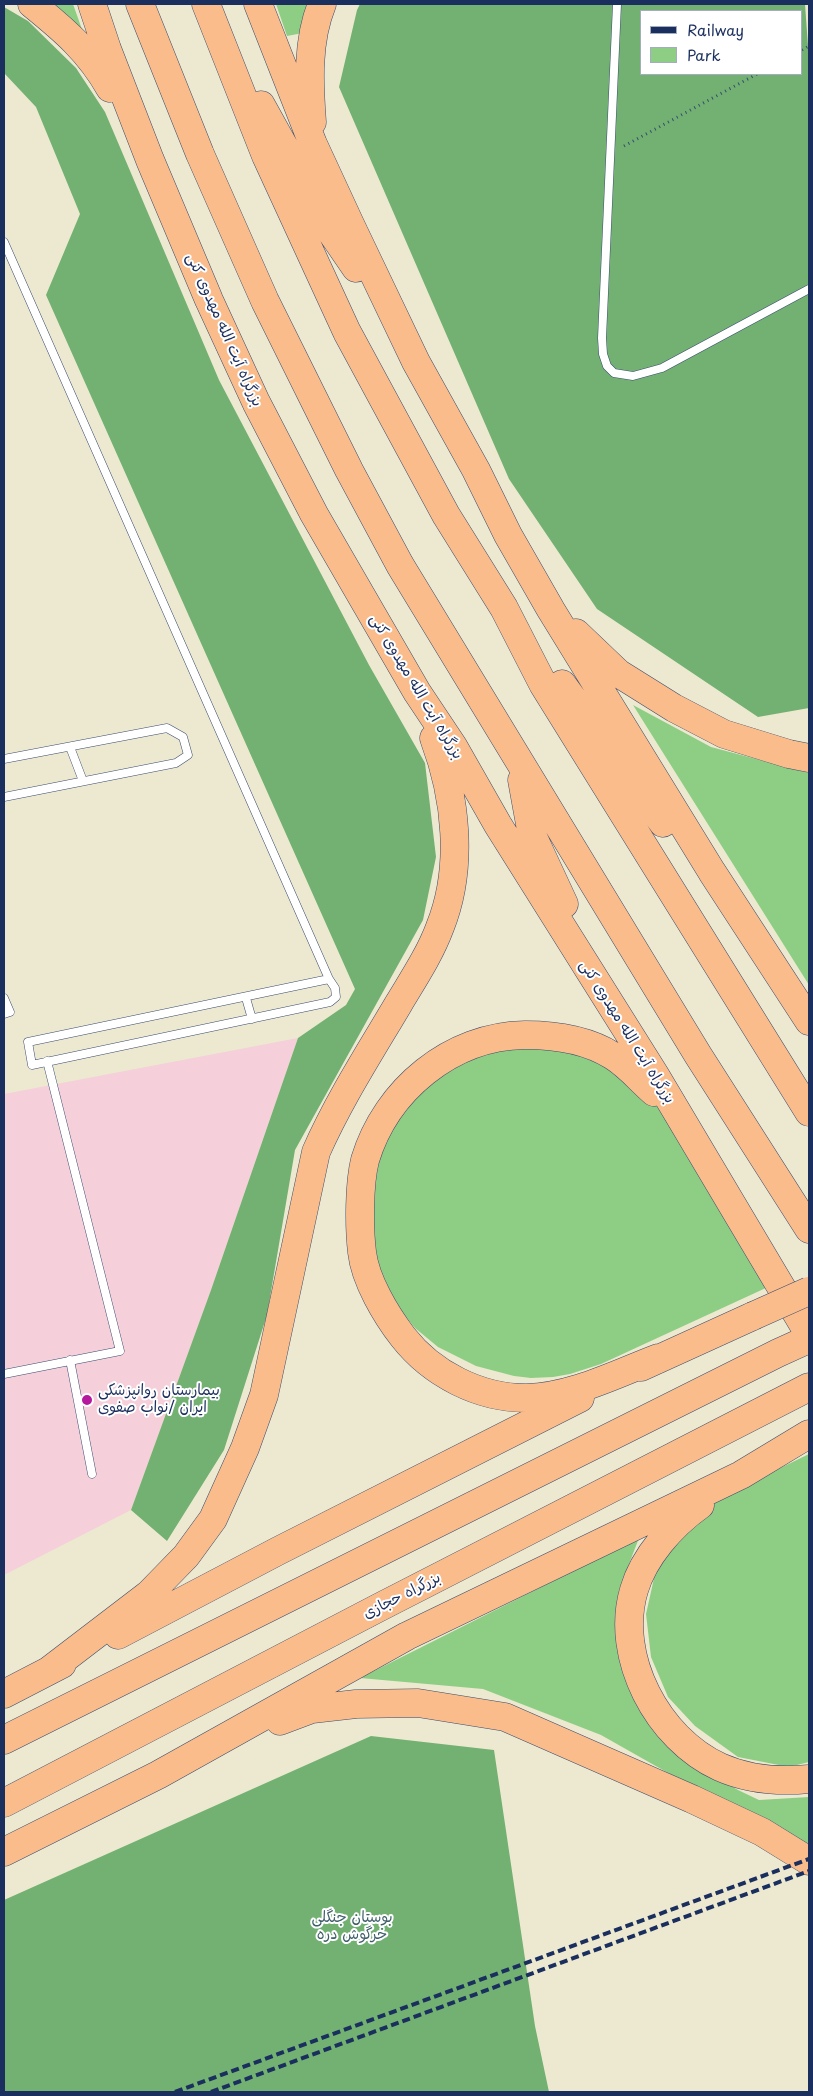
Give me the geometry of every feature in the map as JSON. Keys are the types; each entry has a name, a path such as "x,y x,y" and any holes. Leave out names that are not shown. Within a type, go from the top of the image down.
{"highway":[{"path":"32,4 75,40 102,75 150,160"},
{"name":"بزرگراه آیت الله مهدوی کنی","path":"92,4 107,50 150,160 209,300 256,402 314,514 417,692 453,746 498,825 677,1113 809,1334"},
{"path":"102,4 107,50"},
{"path":"140,4 200,154 261,293 349,470 400,565 519,764 698,1055 809,1229"},
{"path":"258,4 313,144 402,333 444,414 476,470 508,535 551,610 712,872 809,1021"},
{"path":"313,144 309,90 311,48 322,4"},
{"path":"210,15 332,233 402,333"},
{"path":"210,15 266,156 347,332 446,516 504,608 543,684 809,1112"},
{"path":"504,608 517,622 667,829 712,872"},
{"path":"551,610 618,673 674,708 724,734 789,754 809,758"},
{"path":"47,1672 149,1594 186,1556 213,1520 226,1487 245,1448 264,1395 316,1152 358,1071 427,957 441,925 448,896 454,867 455,836 452,810 444,765 417,692"},
{"path":"519,764 532,836 578,934 600,988"},
{"path":"658,1358 555,1395 526,1398 490,1393 464,1385 441,1372 416,1352 398,1331 375,1294 362,1253 361,1194 365,1162 374,1136 385,1114 413,1082 436,1063 483,1041 515,1035 540,1035 570,1040 598,1048 626,1065 677,1113"},
{"path":"4,1694 278,1551 658,1358 809,1291"},
{"path":"4,1740 809,1339"},
{"name":"بزرگراه حجازی","path":"4,1803 805,1389"},
{"path":"809,1434 741,1475 683,1517 655,1549 634,1589 631,1604 630,1634 634,1663 646,1692 658,1714 673,1732 691,1748 719,1766 742,1775 764,1780 787,1782 809,1779"},
{"path":"4,1852 158,1775 407,1636 741,1475"},
{"path":"158,1775 243,1744 282,1720 312,1710 356,1704 418,1703 505,1717 692,1799 762,1832 809,1861"}],"lane":[{"path":"618,4 602,338 603,354 607,366 614,373 634,376 662,368 809,289"},
{"path":"4,242 330,980 336,988 336,997 330,1002 32,1065 28,1042 330,980"},
{"path":"4,759 167,728 183,737 188,755 176,763 4,797"},
{"path":"70,747 83,781"},
{"path":"4,998 10,1012 4,1014"},
{"path":"246,998 252,1019"},
{"path":"4,1374 120,1351 47,1062"},
{"path":"70,1360 92,1474"}],"path":[{"path":"611,153 755,75"}],"shaded area":[{"name":"بیمارستان روانپزشکی ایران /نواب صفوی","path":"298,1038 211,1290 131,1510 4,1575 4,1094"}],"green space":[{"path":"45,4 73,4 85,38"},
{"path":"276,4 310,4 303,33 287,36"},
{"path":"360,4 805,4 809,60 809,708 758,717 597,609 509,479 339,87"},
{"path":"4,7 28,21 76,68 105,112 219,380 369,665 425,763 436,857 423,920 295,1150 267,1315 224,1450 167,1541 131,1510 211,1290 298,1038 346,1005 355,989 46,295 80,214 36,107 4,73"},
{"path":"633,705 711,747 809,773 809,985"},
{"path":"545,1041 630,1077 648,1096 659,1109 768,1287 601,1364 570,1374 531,1378 514,1376 476,1366 438,1347 415,1328 394,1302 378,1273 365,1215 384,1129 461,1056"},
{"path":"809,1454 809,1762 789,1767 738,1757 695,1726 668,1697 651,1657 646,1614 655,1574 674,1536 721,1497"},
{"path":"639,1538 619,1590 617,1642 639,1707 662,1741 690,1762 738,1790 759,1800 809,1797 809,1847 677,1778 601,1735 483,1689 360,1678"},
{"name":"بوستان جنگلی خرگوش دره","path":"371,1736 494,1750 535,2026 549,2092 4,2092 4,1900"}],"railway":[{"path":"175,2092 809,1859"},
{"path":"211,2092 809,1871"}],"place":[{"name":"بیمارستان روانپزشکی ایران /نواب صفوی","path":"87,1400"}]}
